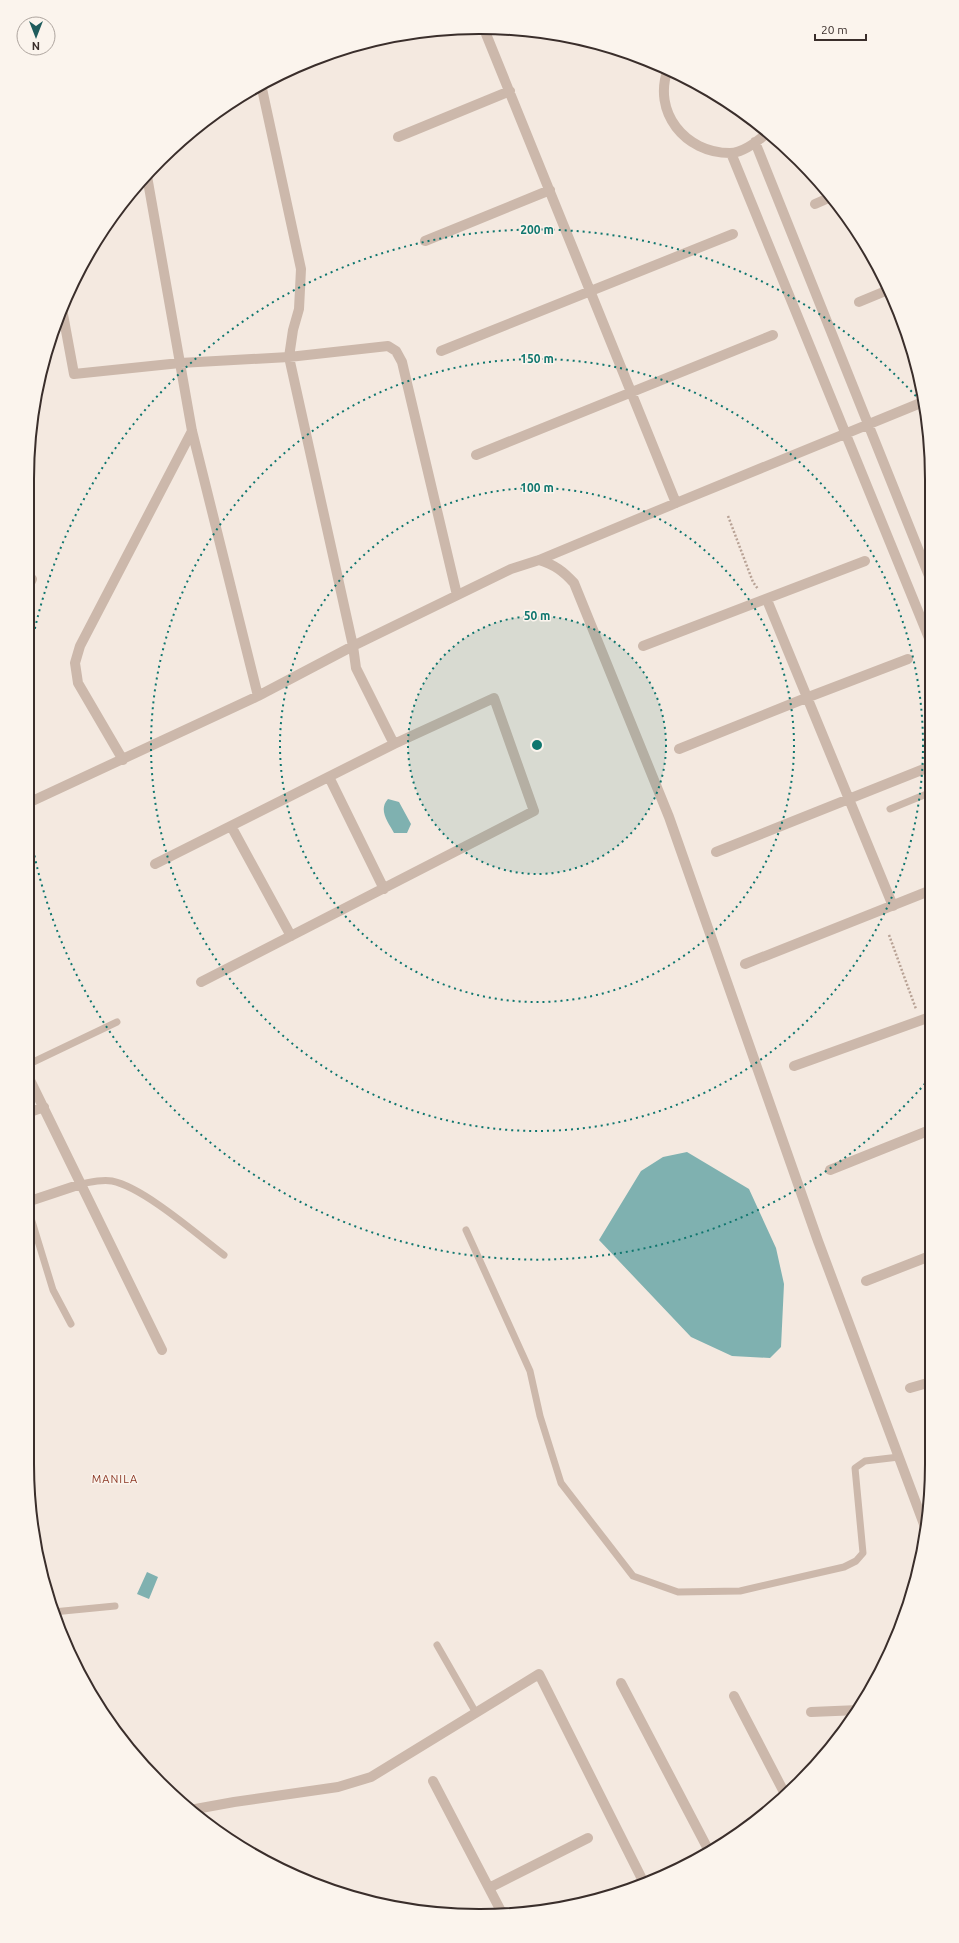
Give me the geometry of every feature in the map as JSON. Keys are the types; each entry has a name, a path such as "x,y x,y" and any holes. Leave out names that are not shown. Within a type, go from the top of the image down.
{"street":[{"path":"486,34 676,503"},
{"path":"667,75 663,94 668,116 682,136 702,148 731,153 748,147 763,136"},
{"path":"262,91 301,269 298,309 289,358 353,646 356,668 394,744"},
{"path":"398,138 510,91"},
{"path":"755,142 867,425 925,566"},
{"path":"731,153 925,628"},
{"path":"148,182 192,432 258,696"},
{"path":"424,240 550,190"},
{"path":"814,204 826,199"},
{"path":"440,351 733,234"},
{"path":"858,302 883,292"},
{"path":"64,320 74,374 180,363 289,358 388,346 396,351 404,370 456,595"},
{"path":"476,455 773,335"},
{"path":"34,800 258,696 353,646 511,569 539,560 918,404"},
{"path":"122,760 78,682 75,664 80,646 192,432"},
{"path":"539,560 553,564 574,583 669,817 816,1233 922,1516"},
{"path":"643,646 767,600 865,561"},
{"path":"767,600 892,906"},
{"path":"679,749 908,659"},
{"path":"155,864 394,744 494,698 534,811 201,982"},
{"path":"716,852 925,769"},
{"path":"329,777 384,889"},
{"path":"231,826 290,936"},
{"path":"745,964 925,894"},
{"path":"794,1066 925,1019"},
{"path":"34,1088 162,1350"},
{"path":"34,1111 44,1108"},
{"path":"830,1170 925,1132"},
{"path":"34,1201 81,1184"},
{"path":"866,1281 925,1258"},
{"path":"910,1388 925,1384"},
{"path":"198,1809 338,1787 370,1777 539,1674 642,1878"},
{"path":"621,1683 707,1846"},
{"path":"734,1696 783,1790"},
{"path":"811,1712 850,1710"},
{"path":"433,1781 500,1908"},
{"path":"489,1888 588,1838"}],"lane":[{"path":"890,809 925,795"},
{"path":"34,1062 117,1022"},
{"path":"81,1184 98,1180 113,1181 134,1190 172,1214 224,1256"},
{"path":"34,1227 53,1290 71,1324"},
{"path":"466,1230 530,1371 540,1416 561,1484 632,1576 678,1592 740,1591 844,1567 856,1561 862,1553 855,1468 865,1461 899,1457"},
{"path":"60,1611 115,1606"},
{"path":"437,1645 476,1713"}],"path":[{"path":"728,516 752,582 767,600"},
{"path":"889,935 925,1019"}],"water":[{"path":"388,799 399,802 411,824 407,833 394,833 389,825 384,812 385,803"},
{"path":"687,1152 749,1189 776,1248 784,1284 781,1347 770,1358 732,1356 691,1337 599,1240 641,1171 663,1157"},
{"path":"147,1572 158,1577 149,1599 137,1594"}],"district":[{"name":"MANILA","path":"115,1479"}]}
